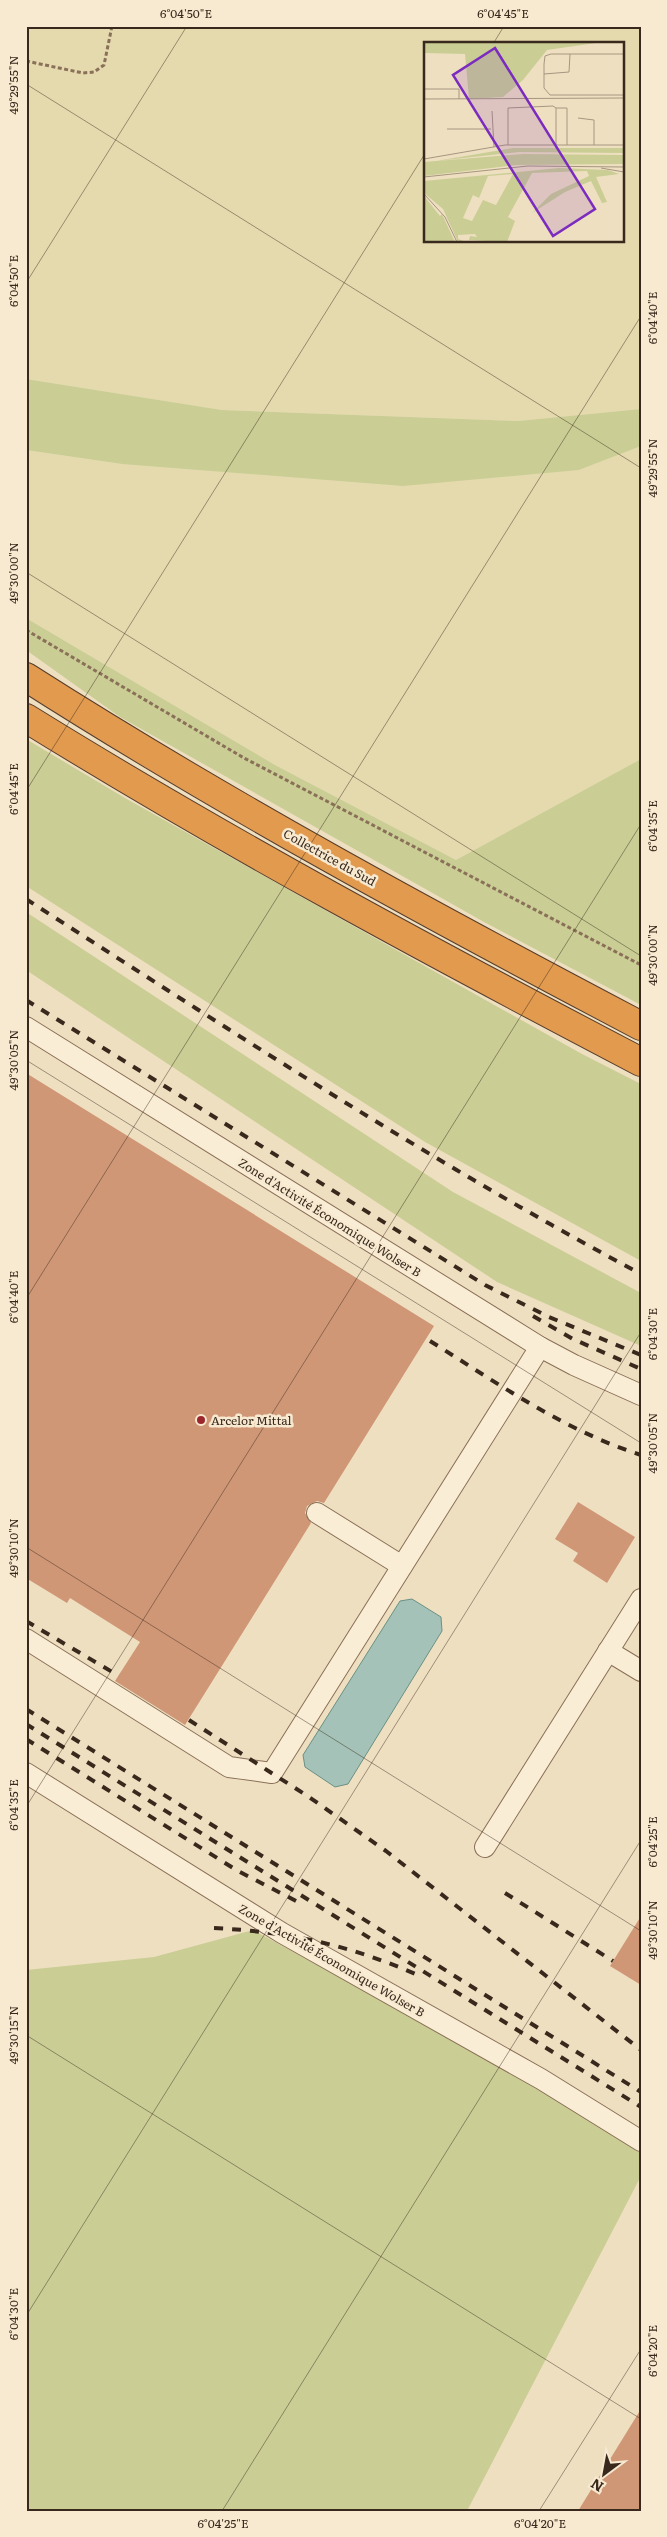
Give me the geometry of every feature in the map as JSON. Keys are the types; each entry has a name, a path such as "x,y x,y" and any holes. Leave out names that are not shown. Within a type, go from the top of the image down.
{"highway":[{"name":"Collectrice du Sud","path":"26,677 237,806 476,939 641,1026"},
{"path":"26,718 223,834 457,965 641,1062"}],"street":[{"name":"Zone d'Activité Économique Wolser B","path":"26,1028 540,1347 574,1365 641,1394"},
{"path":"26,1639 229,1767 272,1773 540,1347"},
{"path":"318,1513 402,1566"},
{"path":"485,1847 641,1599"},
{"path":"608,1650 641,1671"},
{"name":"Zone d'Activité Économique Wolser B","path":"26,1773 282,1933 541,2079 641,2141"}],"path":[{"path":"26,61 83,73 94,72 104,65 112,26"},
{"path":"26,630 244,758 641,965"}],"shaded area":[{"path":"26,26 641,26 641,409 518,421 222,410 26,379"},
{"path":"641,446 641,759 456,860 275,765 26,618 26,450 122,464 579,470"}],"green space":[{"path":"26,379 222,410 518,421 641,409 641,446 579,470 403,486 122,464 26,450"},
{"path":"26,618 275,765 456,860 641,759 641,1005 484,922 120,717 26,650"},
{"path":"26,739 125,798 582,1054 641,1084 641,1261 425,1142 26,886"},
{"path":"26,912 453,1192 641,1293 641,1346 497,1282 26,970"},
{"path":"253,1930 641,2142 641,2176 467,2511 26,2511 26,1970 154,1957"}],"water":[{"path":"412,1599 441,1617 442,1631 348,1784 335,1787 305,1767 303,1755 400,1601"}],"building":[{"name":"Arcelor Mittal","path":"26,1073 434,1326 324,1503 317,1501 307,1506 305,1513 311,1523 185,1725 115,1681 140,1642 70,1598 67,1603 26,1578"},
{"path":"578,1502 635,1537 607,1583 573,1561 578,1553 555,1539"},
{"path":"641,1916 641,1985 610,1966"},
{"path":"641,2409 641,2511 578,2511"}],"railway":[{"path":"26,899 253,1045 407,1140 562,1231 641,1274"},
{"path":"26,1000 485,1285 549,1317 641,1355"},
{"path":"533,1316 573,1339 641,1369"},
{"path":"430,1341 532,1405 585,1433 641,1455"},
{"path":"26,1621 119,1676"},
{"path":"26,1709 641,2092"},
{"path":"189,1720 309,1797 386,1851 641,2050"},
{"path":"26,1724 641,2107"},
{"path":"26,1739 238,1871 302,1904"},
{"path":"505,1893 613,1961"},
{"path":"214,1928 268,1933 319,1942 369,1956 420,1976"}],"place":[{"name":"Arcelor Mittal","path":"201,1420"}]}
